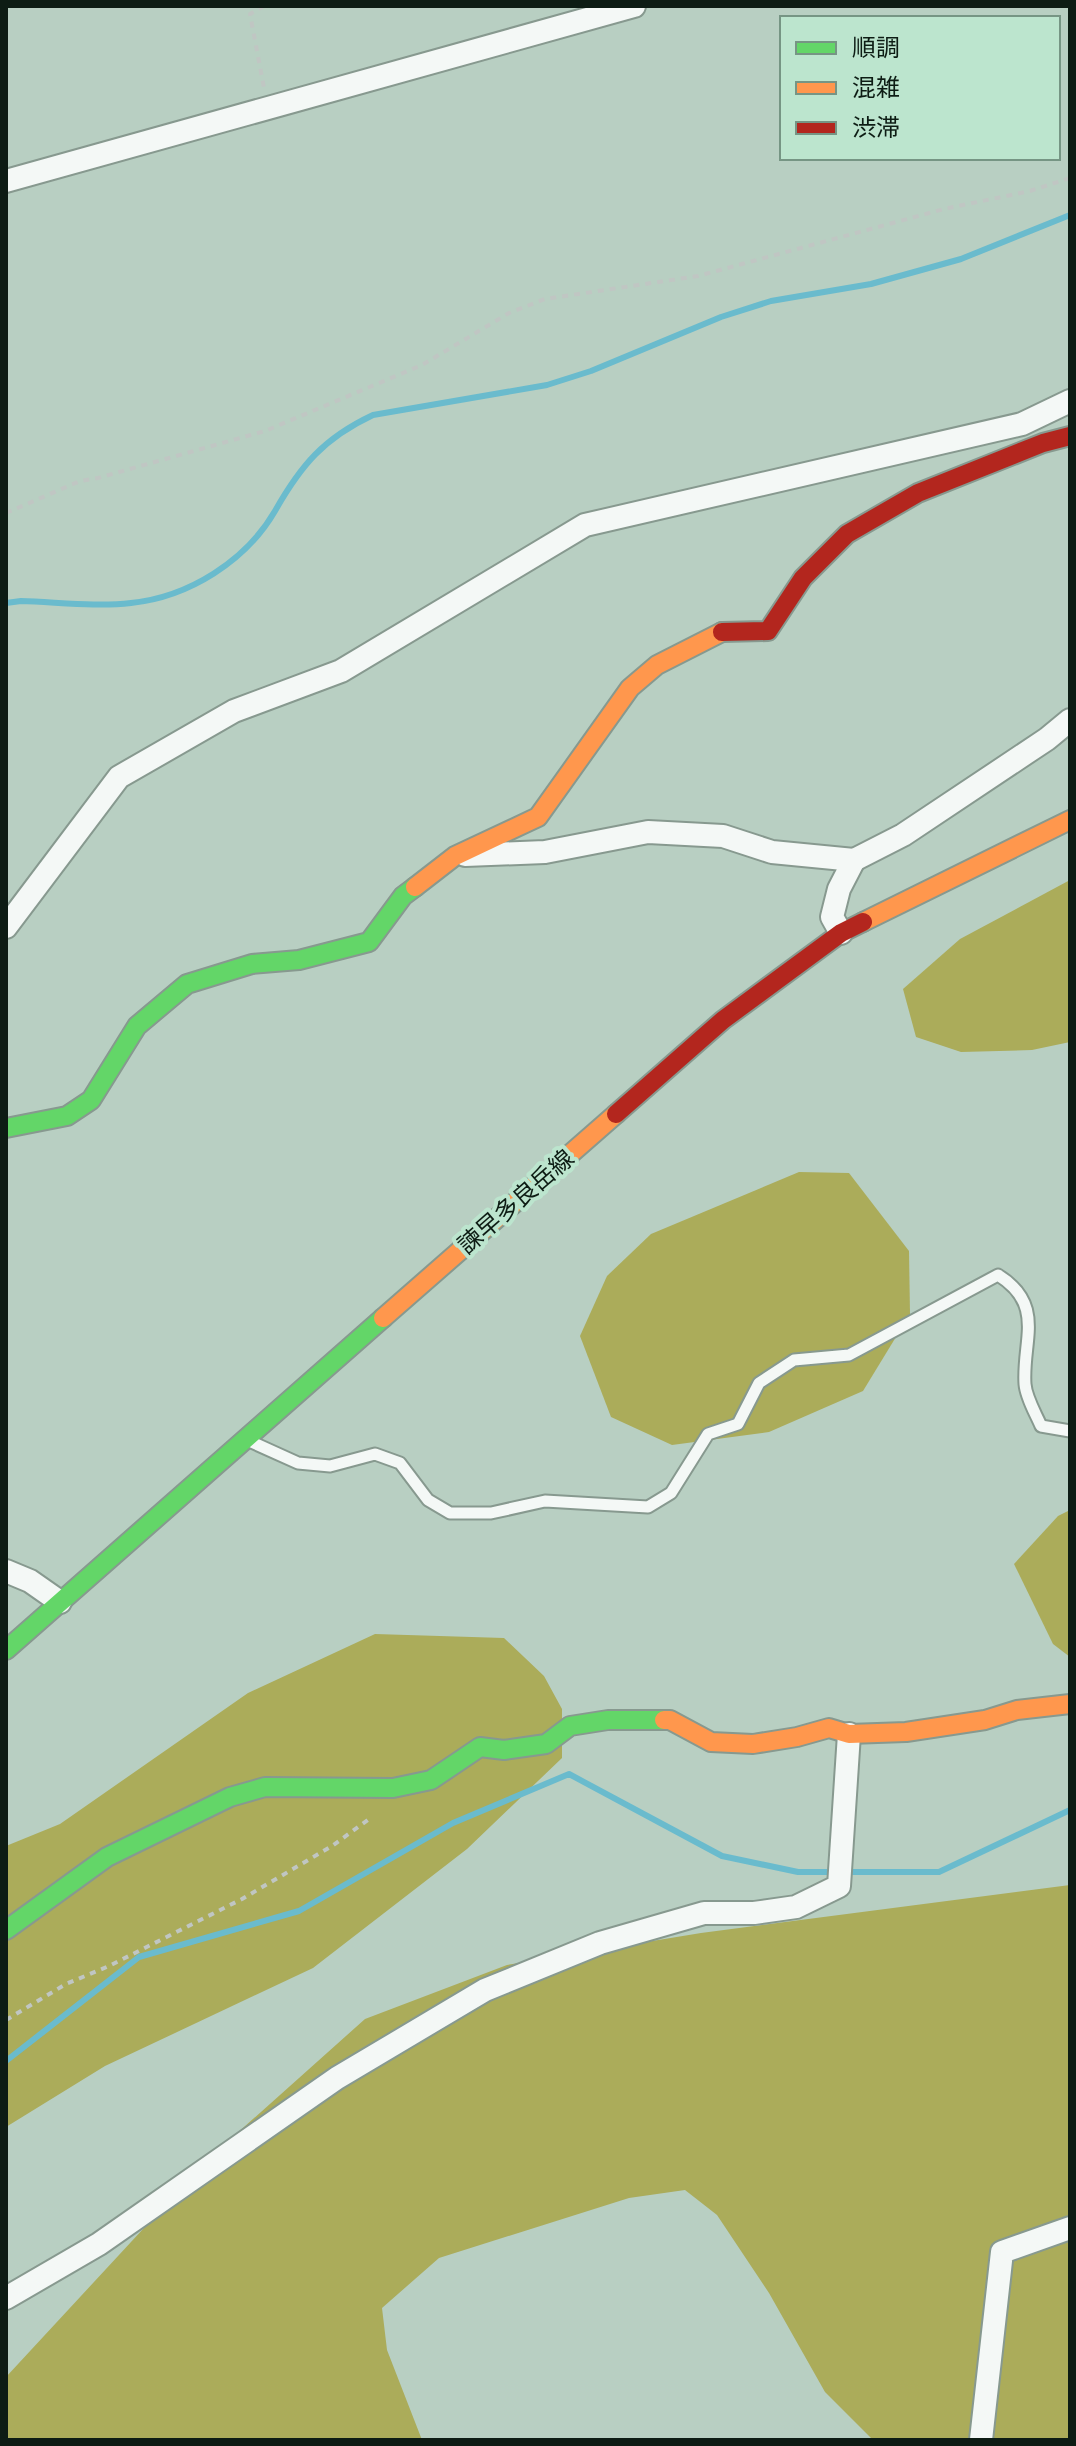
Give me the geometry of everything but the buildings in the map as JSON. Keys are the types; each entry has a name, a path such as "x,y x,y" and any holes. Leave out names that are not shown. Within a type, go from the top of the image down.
{"street":[{"path":"6,181 634,6"},
{"path":"6,927 119,777 234,711 341,671 585,525 1022,424 1070,401"},
{"path":"6,1128 67,1116 91,1100 137,1026 187,984 252,964 299,960 369,942 403,896 455,856 538,817 630,688 657,665 720,632 768,631 803,578 847,534 918,493 1043,443 1070,436"},
{"path":"455,856 545,852 648,832 723,836 772,852 854,860 903,835 1047,739 1070,720"},
{"name":"諫早多良岳線","path":"6,1650 723,1020 841,933 1070,820"},
{"path":"841,933 832,917 839,889 854,860"},
{"path":"6,1571 30,1581 60,1602"},
{"path":"6,1930 107,1857 230,1797 265,1787 393,1788 431,1780 480,1747 504,1750 546,1744 570,1726 608,1720 670,1720 711,1742 753,1744 829,1728 849,1734 932,1728 985,1720 1017,1710 1070,1704"},
{"path":"6,2298 99,2244 337,2078 485,1990 600,1943 704,1913 754,1913 796,1907 839,1886 849,1734"},
{"path":"981,2440 1002,2252 1070,2228"}],"lane":[{"path":"247,1440 298,1463 330,1466 375,1454 387,1458 400,1463 428,1500 450,1513 491,1513 545,1501 648,1507 671,1493 708,1434 738,1424 759,1383 794,1360 849,1355 998,1275 1013,1285 1030,1320 1025,1387 1041,1426 1070,1431"}],"path":[{"path":"264,6 250,14 267,106"},
{"path":"6,513 80,481 265,431 422,365 509,313 545,299 698,276 1070,178"},
{"path":"6,2020 66,1984 109,1966 242,1899 332,1846 372,1817"}],"shaded area":[{"path":"1070,880 1070,1042 1032,1050 961,1052 916,1037 903,989 960,939"},
{"path":"799,1172 849,1173 909,1251 910,1314 863,1391 769,1432 672,1445 611,1417 580,1336 607,1276 651,1234"},
{"path":"1070,1510 1070,1657 1053,1644 1014,1564 1058,1516"},
{"path":"375,1634 504,1638 544,1676 562,1709 562,1758 467,1849 313,1968 105,2066 6,2127 6,1846 60,1824 248,1693"},
{"path":"1070,1885 1070,2440 873,2440 825,2392 769,2293 717,2215 685,2190 629,2198 439,2258 382,2308 387,2350 422,2440 6,2440 6,2377 206,2161 365,2019 507,1965 701,1933"}],"waterway":[{"path":"6,603 131,603 174,593 214,574 263,529 294,480 315,454 341,433 373,415 547,385 591,371 721,317 771,301 871,284 961,259 1070,215"},
{"path":"6,2061 139,1957 299,1911 453,1823 569,1774 722,1856 798,1872 939,1872 1070,1810"}],"traffic: fast":[{"path":"6,1128 67,1116 91,1100 137,1026 187,984 252,964 299,960 369,942 403,896 415,887"},
{"path":"6,1650 383,1318"},
{"path":"6,1930 107,1857 230,1797 265,1787 393,1788 431,1780 480,1747 504,1750 546,1744 570,1726 608,1720 664,1720"}],"traffic: slow":[{"path":"415,887 455,856 538,817 630,688 657,665 722,632"},
{"path":"863,922 1070,820"},
{"path":"383,1318 616,1114"},
{"path":"664,1720 670,1720 711,1742 753,1744 829,1728 849,1734 906,1732 985,1720 1017,1710 1070,1704"}],"traffic: jam":[{"path":"722,632 768,631 803,578 847,534 918,493 1043,443 1070,436"},
{"path":"616,1114 723,1020 841,933 863,922"}]}
